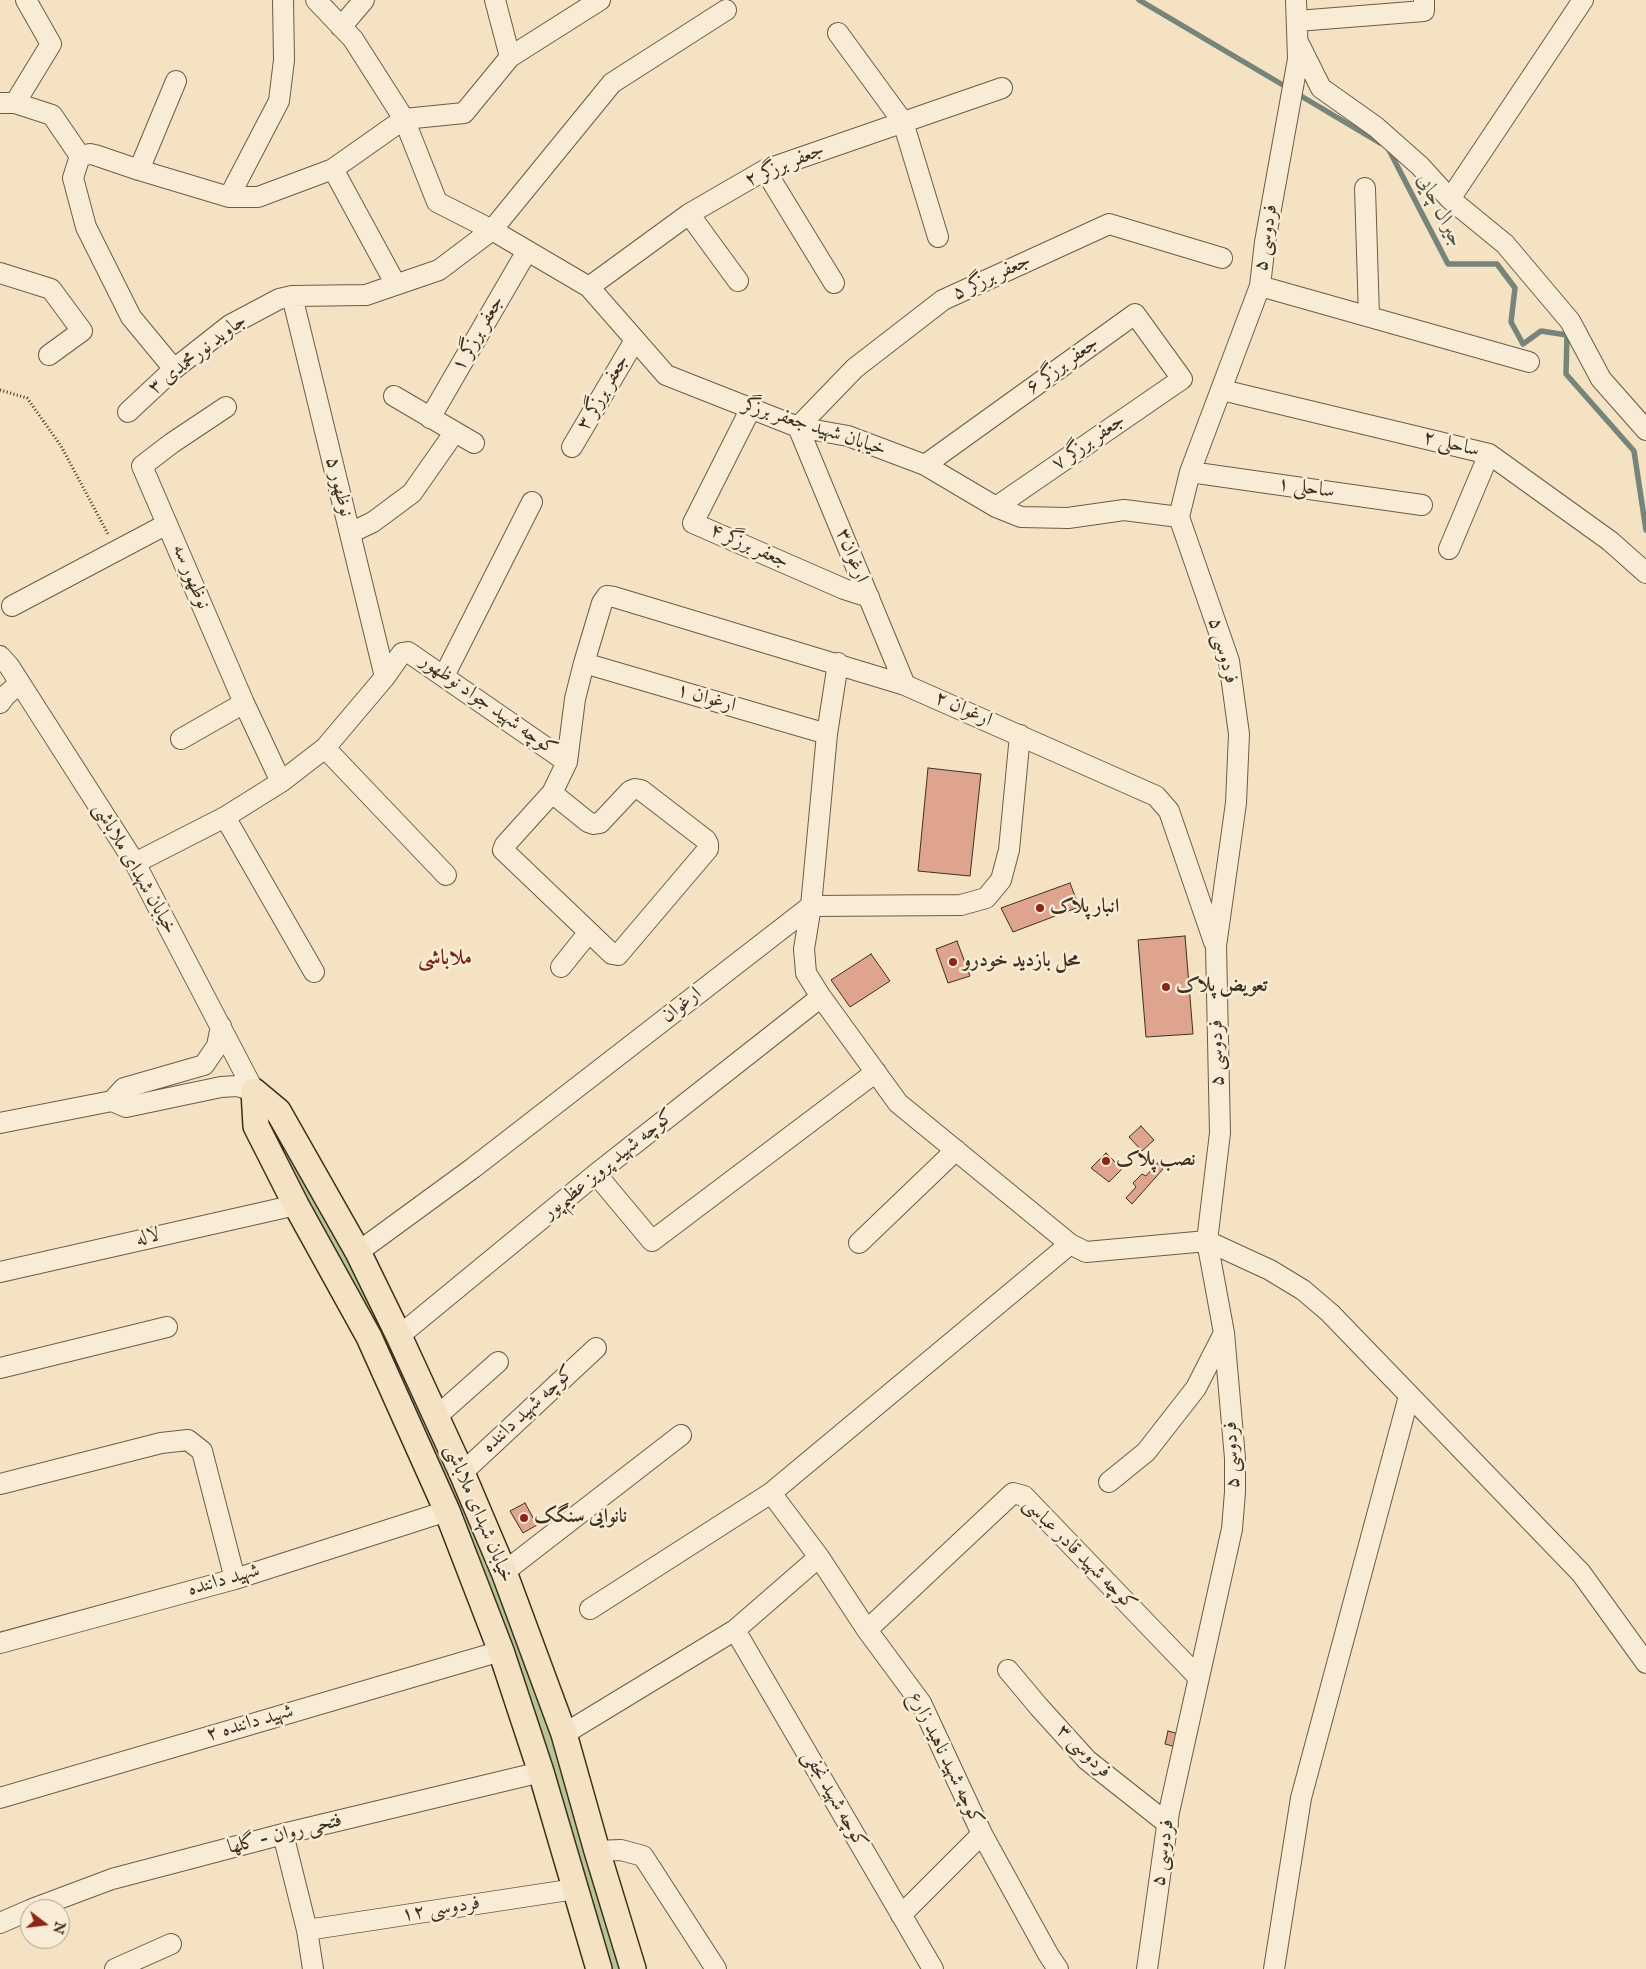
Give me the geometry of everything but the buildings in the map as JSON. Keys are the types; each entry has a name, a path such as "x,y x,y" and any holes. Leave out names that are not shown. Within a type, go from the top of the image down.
{"main road":[{"name":"خیابان شهدای ملاباشی","path":"254,1090 278,1111 358,1252 462,1473 504,1572 564,1734 632,1969"},
{"name":"خیابان شهدای ملاباشی","path":"254,1090 256,1126 296,1205 369,1337 446,1511 500,1651 541,1772 599,1969"}],"street":[{"path":"26,0 50,44 7,103 52,115 80,156"},
{"path":"229,197 279,101 284,60 283,0"},
{"name":"خیابان شهید جعفر برزگر","path":"316,0 353,39 404,119 437,202 492,230 589,287 666,375 798,427 848,436 925,465 996,507 1021,517 1068,518 1124,510 1180,517"},
{"path":"341,27 364,0"},
{"path":"495,0 510,57"},
{"path":"80,156 95,155 229,197 258,196 333,169 404,119 464,113 510,57 600,0"},
{"name":"فردوسی ۵","path":"1147,1969 1169,1812 1232,1529 1235,1492 1235,1458 1224,1333 1207,1241 1220,1133 1216,946 1236,803 1239,734 1229,661 1180,517 1190,472 1260,286 1298,50 1296,0"},
{"path":"1297,21 1424,11 1424,0"},
{"path":"1450,199 1583,0"},
{"name":"جاوید نورمحمدی ۳","path":"128,412 174,369 230,325 279,300 292,296 366,295 395,283 439,270 492,230 612,83 726,10"},
{"path":"838,33 903,122 938,237"},
{"path":"1298,50 1321,88 1376,127 1420,166 1450,199 1505,244 1570,321 1601,379 1646,430"},
{"path":"139,170 176,81"},
{"name":"جعفر برزگر ۲","path":"589,287 689,214 765,170 1002,88"},
{"path":"80,156 73,178 86,227 131,318 174,369"},
{"path":"333,169 395,283"},
{"path":"765,170 834,283"},
{"path":"1364,188 1369,317"},
{"path":"689,214 738,281"},
{"name":"جعفر برزگر ۵","path":"798,427 855,368 943,300 1109,224 1222,258"},
{"name":"جعفر برزگر ۱","path":"430,418 527,251"},
{"path":"0,273 51,289 82,331 49,355"},
{"path":"1260,286 1529,362"},
{"name":"نوظهور ۵","path":"292,296 385,677"},
{"name":"جعفر برزگر ۶","path":"925,465 1135,314 1182,379"},
{"name":"جعفر برزگر ۳","path":"572,446 635,340"},
{"name":"جعفر برزگر ۷","path":"996,507 1182,379"},
{"name":"ساحلی ۲","path":"1222,390 1489,454 1610,541 1646,573"},
{"path":"394,396 454,433 474,443"},
{"name":"نوظهور سه","path":"226,407 172,443 142,466 244,703 281,782"},
{"name":"جعفر برزگر ۴","path":"751,408 693,523 844,589 869,598"},
{"name":"ارغوان۳","path":"798,427 905,685"},
{"path":"350,534 372,522 412,494 454,433"},
{"path":"1449,549 1489,454"},
{"name":"ساحلی ۱","path":"1190,472 1422,505"},
{"path":"444,676 532,502"},
{"path":"12,606 167,524"},
{"name":"کوچه شهید جواد نوظهور","path":"135,863 225,817 281,782 325,748 385,677 402,653 408,652 567,762 576,699 584,664 602,603 607,596"},
{"name":"ارغوان ۲","path":"607,596 838,663 905,685 1156,796 1169,811 1216,946"},
{"name":"خیابان شهدای ملاباشی","path":"0,656 135,863 254,1090"},
{"path":"838,663 827,734 812,906 804,949 806,973 821,997 898,1103 1070,1244 1086,1252 1207,1241 1270,1270 1303,1290 1330,1313 1581,1573 1646,1662"},
{"name":"ارغوان ۱","path":"584,664 827,734"},
{"path":"0,703 19,684"},
{"path":"181,739 244,703"},
{"path":"812,906 961,905 986,898 1001,880 1009,850 1020,735"},
{"path":"325,748 446,875"},
{"path":"552,793 588,822 594,824 600,823 630,791 635,789 641,790 706,840 708,844 708,849 618,955 612,954 504,850 505,845 552,793 567,762"},
{"path":"225,817 314,972"},
{"name":"ارغوان","path":"358,1252 473,1168 812,906"},
{"path":"561,966 589,932"},
{"name":"کوچه شهید پرویز عظیم‌پور","path":"399,1336 596,1174 821,997"},
{"path":"112,1101 124,1088 204,1065 217,1046 221,1026"},
{"path":"596,1174 652,1241 876,1072"},
{"path":"0,1123 112,1101 126,1107 221,1088 237,1086 254,1090"},
{"path":"859,1243 956,1150"},
{"name":"لاله","path":"0,1272 296,1205"},
{"path":"590,1609 771,1492 1070,1244"},
{"path":"0,1368 166,1328"},
{"path":"1109,1482 1146,1452 1196,1388 1224,1333"},
{"name":"کوچه شهید داننده","path":"462,1473 596,1348"},
{"path":"436,1417 498,1362"},
{"path":"1274,1969 1301,1798 1410,1396"},
{"path":"504,1572 681,1435"},
{"path":"0,1484 161,1443 188,1440 202,1451 235,1580"},
{"name":"کوچه شهید ناهید زارع","path":"771,1492 819,1557 867,1630 921,1703 982,1834 1058,1969"},
{"name":"کوچه شهید قادر عباسی","path":"867,1630 1013,1493 1024,1496 1199,1678"},
{"name":"شهید داننده","path":"0,1643 235,1580 446,1511"},
{"path":"564,1734 735,1630 819,1557"},
{"name":"کوچه شهید نجفی","path":"735,1630 933,1969"},
{"name":"شهید داننده ۲","path":"0,1798 500,1651"},
{"name":"فردوسی ۳","path":"1008,1670 1087,1760 1168,1824"},
{"name":"فتحی روان - گلها","path":"58,1899 112,1879 283,1834 541,1772"},
{"path":"283,1834 307,1930 313,1969"},
{"path":"901,1915 982,1834"},
{"path":"597,1851 631,1851 643,1856 716,1969"},
{"name":"فردوسی ۱۲","path":"307,1930 575,1890"},
{"name":"فتحی روان - گلها","path":"0,1923 20,1914"},
{"path":"115,1969 171,1944"}],"path":[{"path":"0,390 27,398 61,446 117,550"}],"green space":[{"path":"267,1117 392,1337 523,1643 624,1969 611,1969 588,1899 550,1769 272,1144"}],"waterway":[{"name":"جیرال چایی","path":"1139,0 1288,88"},
{"name":"جیرال چایی","path":"1296,93 1380,143"},
{"name":"جیرال چایی","path":"1388,148 1448,264 1497,264 1515,288 1511,322 1523,344 1541,331 1567,335 1566,374 1634,451 1646,530"}],"place":[{"name":"انبار پلاک","path":"1040,908"},
{"name":"محل بازدید خودرو","path":"953,962"},
{"name":"تعویض پلاک","path":"1166,987"},
{"name":"نصب پلاک","path":"1106,1161"},
{"name":"نانوایی سنگک","path":"524,1518"}],"district":[{"name":"ملاباشی","path":"445,960"}]}
